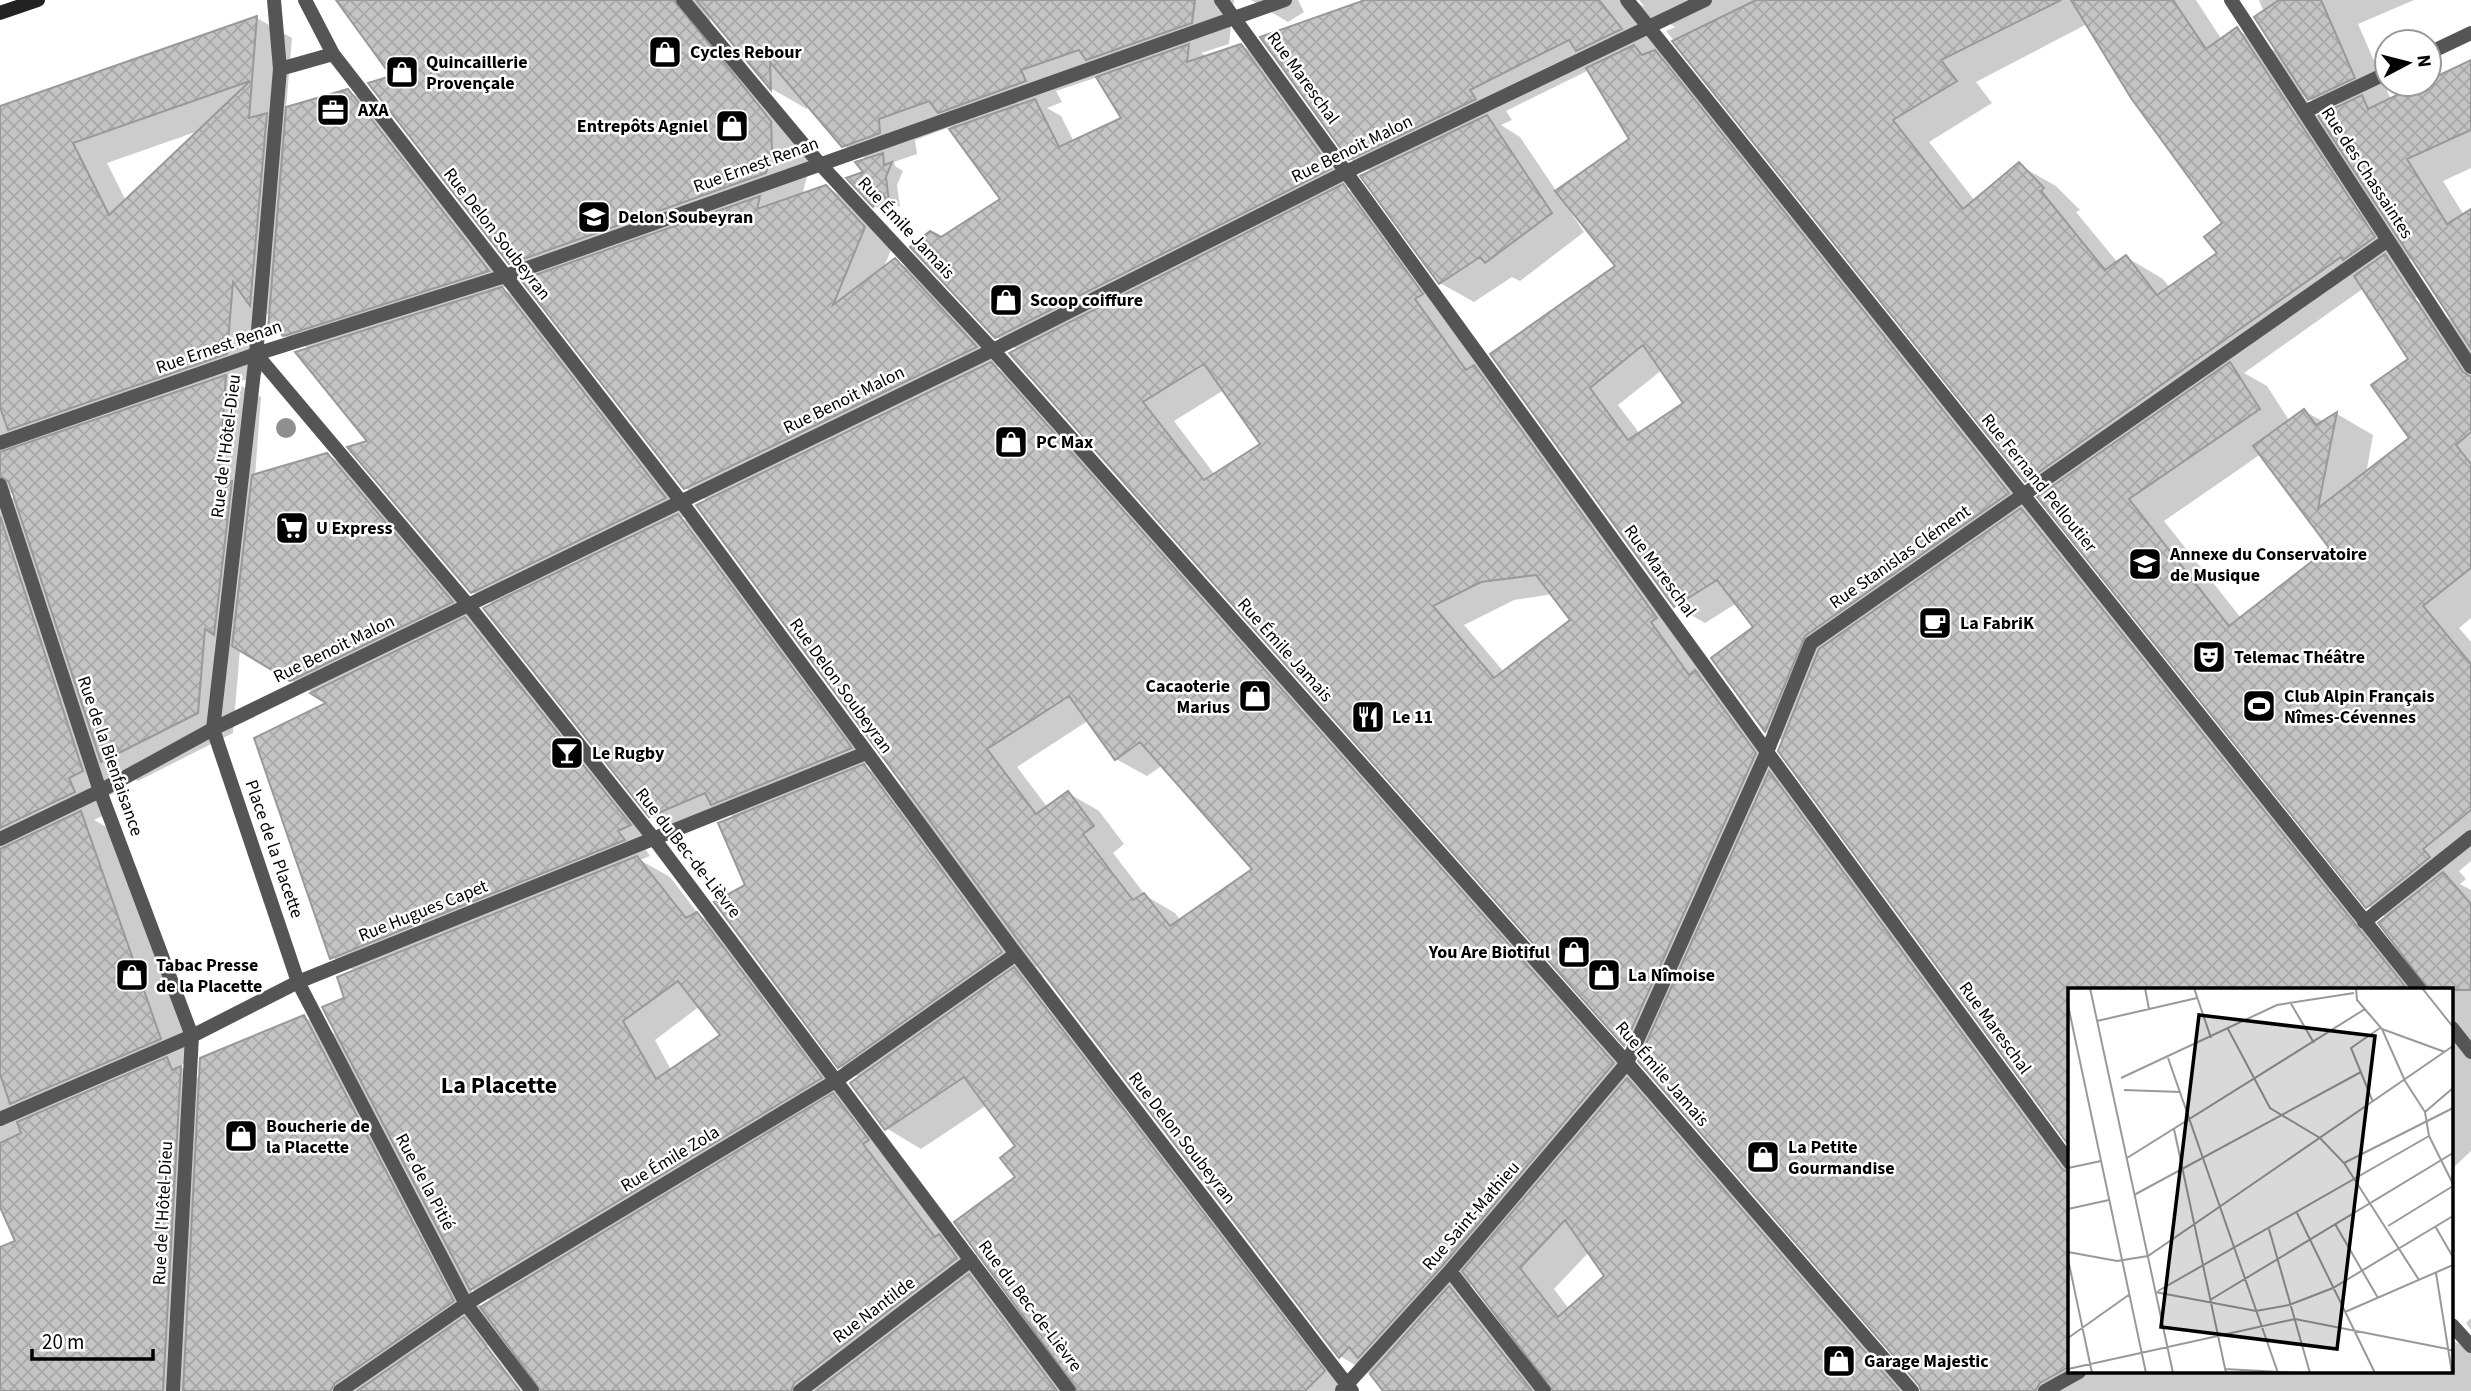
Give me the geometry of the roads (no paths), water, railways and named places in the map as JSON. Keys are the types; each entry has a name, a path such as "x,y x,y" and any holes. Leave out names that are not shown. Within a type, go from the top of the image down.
{"main road":[{"path":"0,13 38,0"}],"street":[{"name":"Rue de l'Hôtel-Dieu","path":"213,729 256,354 280,69 274,0"},
{"name":"Rue Delon Soubeyran","path":"305,0 333,54 680,500 1016,954 1347,1389"},
{"name":"Rue Émile Jamais","path":"683,0 819,163 993,350 1627,1063 1912,1391"},
{"name":"Rue Mareschal","path":"1221,0 1348,171 1767,752 2068,1160"},
{"name":"Rue Ernest Renan","path":"0,443 256,354 505,276 1233,16 1285,0"},
{"name":"Rue Fernand Pelloutier","path":"1627,0 2418,988"},
{"name":"Rue Benoit Malon","path":"0,839 100,791 213,729 993,350 1348,171 1705,0"},
{"name":"Rue des Chassaintes","path":"2231,0 2471,367"},
{"path":"2443,46 2471,33"},
{"path":"280,69 333,54"},
{"path":"2304,112 2373,80"},
{"name":"Rue Stanislas Clément","path":"1627,1063 1767,752 1811,643 2388,240"},
{"name":"Rue du Bec-de-Lièvre","path":"256,354 469,606 655,840 838,1080 1069,1391"},
{"name":"Rue de la Bienfaisance","path":"0,485 100,791 192,1036"},
{"name":"Place de la Placette","path":"213,729 298,982"},
{"name":"Rue Hugues Capet","path":"0,1119 192,1036 298,982 866,753"},
{"path":"2364,922 2471,837"},
{"name":"Rue Émile Zola","path":"340,1391 466,1304 838,1080 1016,954"},
{"name":"Rue de la Pitié","path":"298,982 466,1304 532,1391"},
{"path":"2454,1031 2471,1052"},
{"name":"Rue de l'Hôtel-Dieu","path":"173,1391 192,1036"},
{"name":"Rue Saint-Mathieu","path":"1347,1389 1627,1063"},
{"name":"Rue Nantilde","path":"800,1391 971,1260"},
{"path":"1450,1271 1544,1391"},
{"path":"2454,1327 2471,1346"},
{"path":"2045,1391 2075,1374"}],"place":[{"name":"Cycles Rebour","path":"665,52"},
{"name":"Quincaillerie Provençale","path":"402,72"},
{"name":"AXA","path":"333,110"},
{"name":"Entrepôts Agniel","path":"732,126"},
{"name":"Delon Soubeyran","path":"594,217"},
{"name":"Scoop coiffure","path":"1006,300"},
{"name":"PC Max","path":"1011,442"},
{"name":"U Express","path":"292,528"},
{"name":"Annexe du Conservatoire de Musique","path":"2145,564"},
{"name":"La FabriK","path":"1935,623"},
{"name":"Telemac Théâtre","path":"2209,657"},
{"name":"Cacaoterie Marius","path":"1255,696"},
{"name":"Club Alpin Français Nîmes-Cévennes","path":"2259,706"},
{"name":"Le 11","path":"1368,717"},
{"name":"Le Rugby","path":"567,753"},
{"name":"You Are Biotiful","path":"1574,952"},
{"name":"Tabac Presse de la Placette","path":"132,975"},
{"name":"La Nîmoise","path":"1604,975"},
{"name":"Boucherie de la Placette","path":"241,1136"},
{"name":"La Petite Gourmandise","path":"1763,1157"},
{"name":"Garage Majestic","path":"1839,1361"}],"district":[{"name":"La Placette","path":"499,1085"}]}
